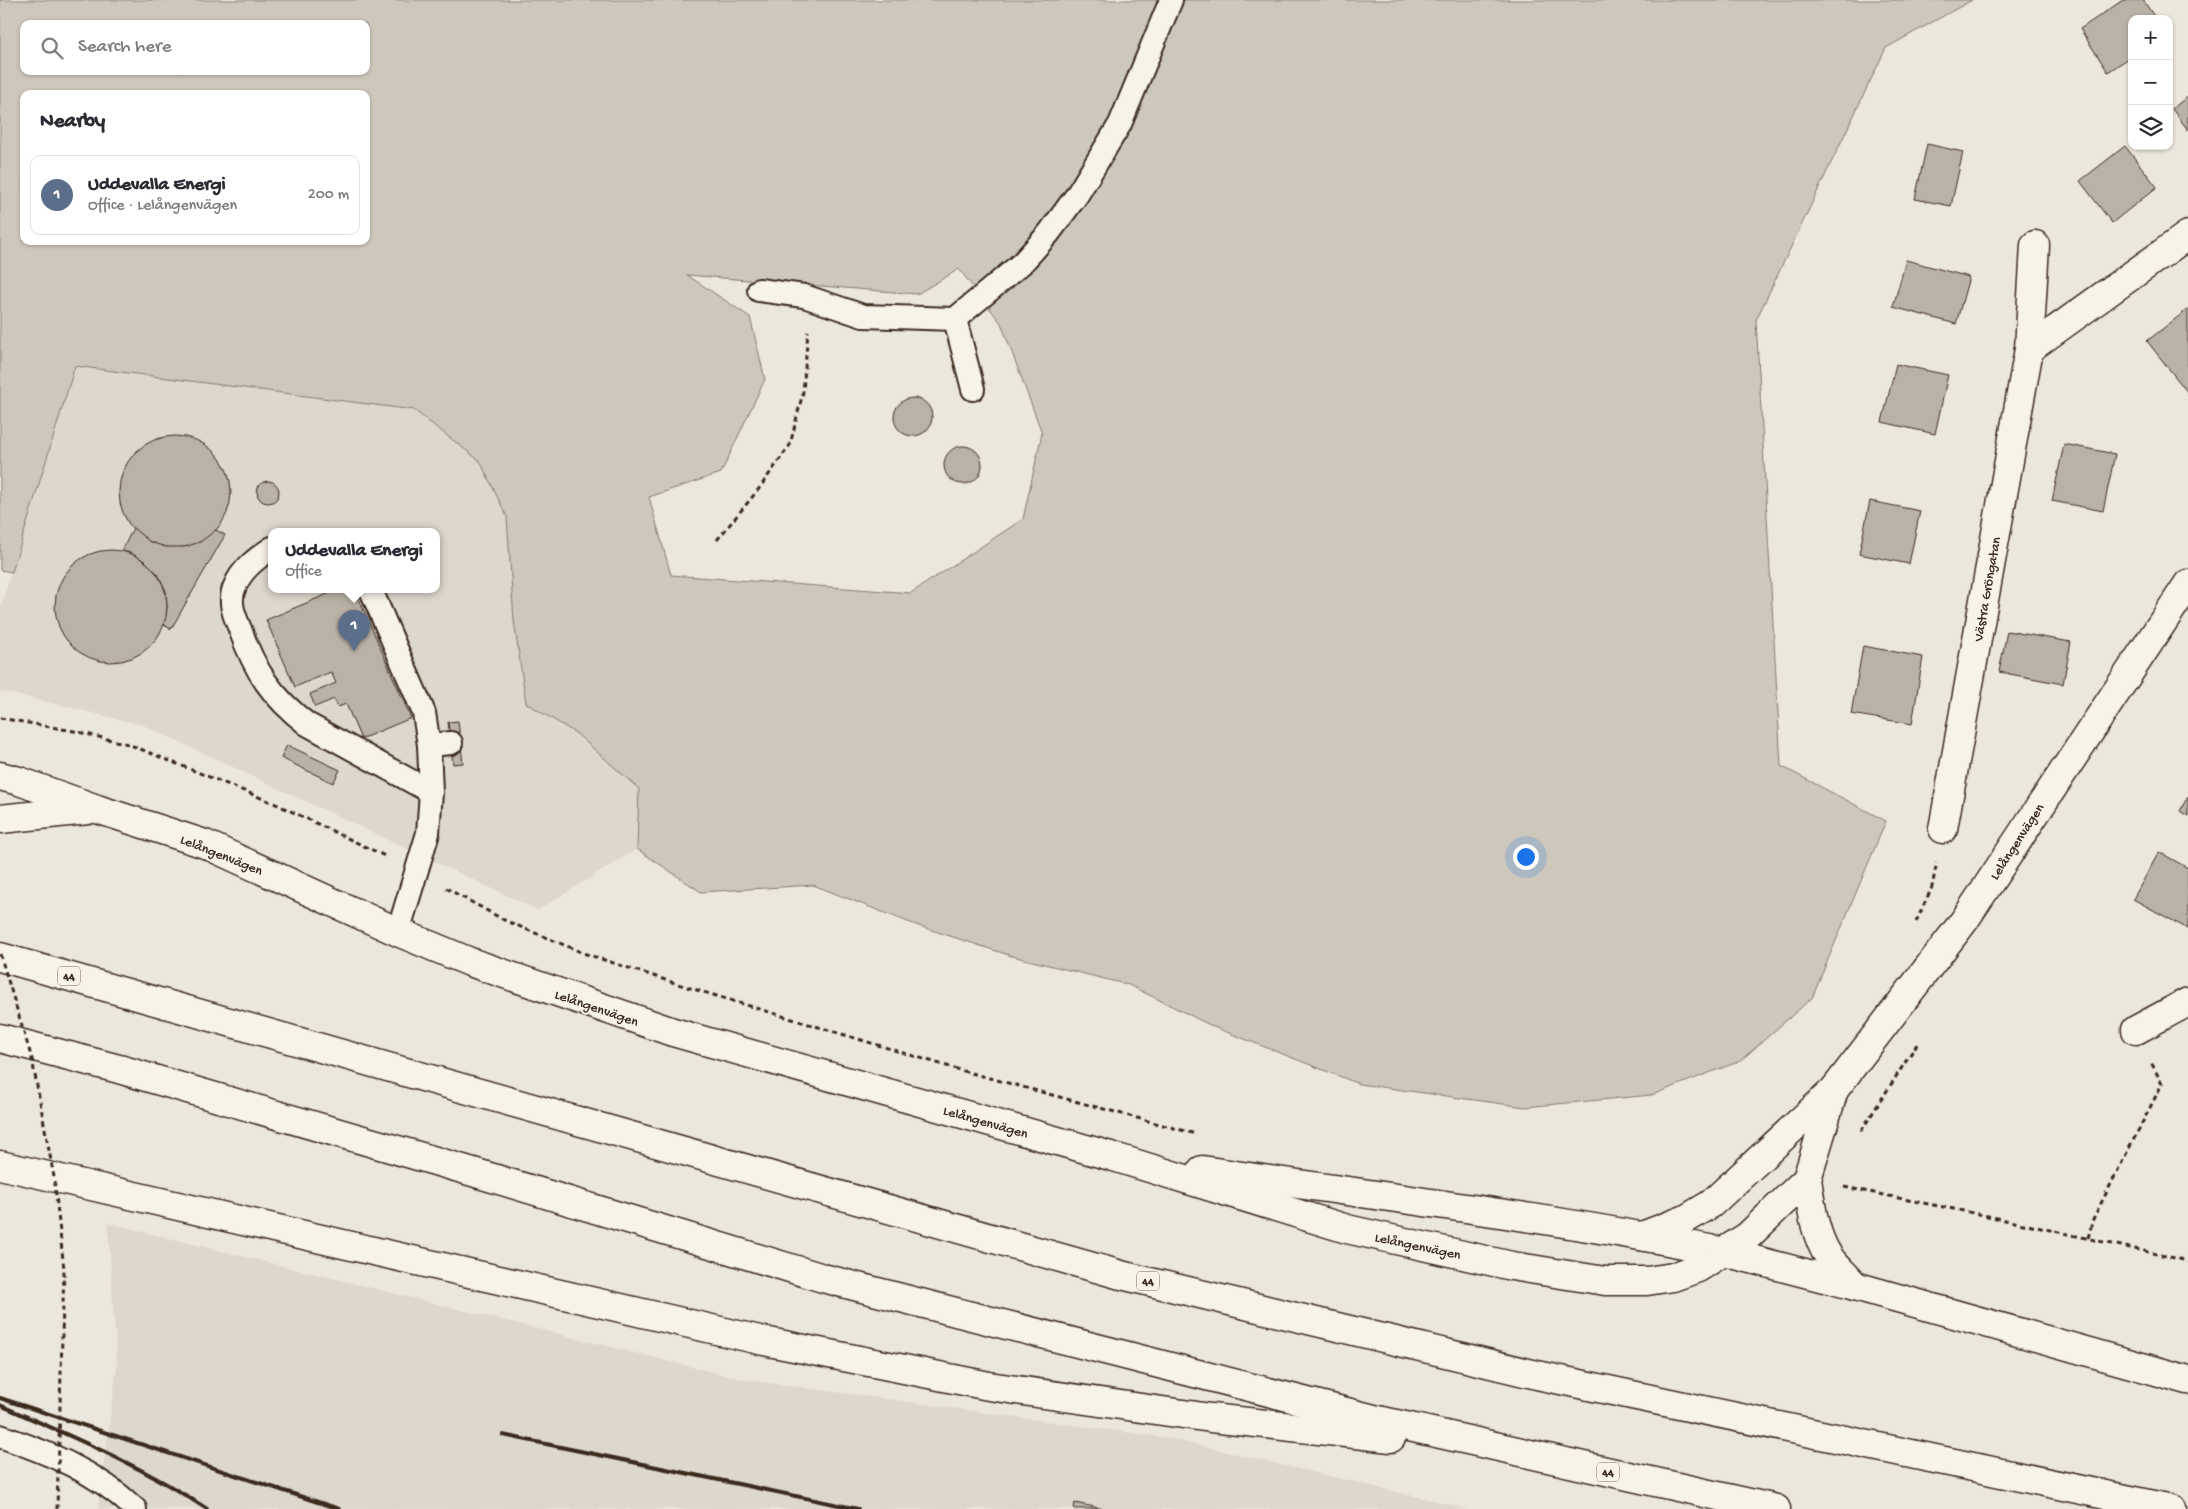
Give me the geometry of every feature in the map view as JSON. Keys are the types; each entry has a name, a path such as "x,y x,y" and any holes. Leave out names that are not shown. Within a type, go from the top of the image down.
{"main road":[{"path":"2029,349 2188,235"},
{"name":"Västra Gröngatan","path":"1944,829 2029,349 2035,245"},
{"name":"Lelångenvägen","path":"1642,1236 1686,1219 1711,1204 1834,1090 1964,921 2188,584"},
{"name":"Lelångenvägen","path":"0,776 205,844 398,932 470,962 673,1032 1114,1157 1346,1229 1512,1266 1605,1281 1647,1281 1673,1277 1698,1268 1748,1236 1807,1179 1834,1090"},
{"name":"Lelångenvägen","path":"0,819 97,809"},
{"name":"44","path":"0,956 1121,1275 1546,1377 2172,1509"},
{"path":"2136,1030 2188,1002"},
{"name":"44","path":"0,1038 119,1069 474,1172 823,1278 1378,1420 1776,1509"},
{"name":"Lelångenvägen","path":"1114,1157 1642,1236 1724,1252"},
{"path":"0,1165 764,1341 990,1386 1211,1418 1512,1451"},
{"path":"1807,1179 1814,1221 1820,1239 1829,1256 1855,1286"},
{"path":"1724,1252 1855,1286 2188,1380"}],"lane":[{"path":"759,290 804,296 863,316 955,319 1022,263 1049,233 1077,195 1120,124 1171,0"},
{"path":"955,319 973,389"},
{"path":"268,551 245,569 234,587 231,606 252,663 262,679 289,710 307,724 431,792"},
{"path":"372,593 424,713 440,744 431,792 428,834 418,872 398,932"},
{"path":"0,1436 67,1461 98,1480 135,1509"}],"path":[{"path":"717,540 758,490 790,445 803,392 808,330 813,313 822,302"},
{"path":"0,718 74,731 128,744 276,804 418,872 504,920 586,954 775,1015 960,1070 1204,1136"},
{"path":"1916,923 1932,887 1944,829"},
{"path":"0,956 32,1059 54,1177 64,1269 57,1509"},
{"path":"2088,1238 2093,1219 2162,1084 2136,1030"},
{"path":"1807,1179 2088,1238 2188,1262"}],"shaded area":[{"path":"0,0 1972,0 1886,48 1756,320 1781,766 1886,821 1812,998 1740,1061 1652,1095 1525,1107 1359,1084 1214,1027 1129,985 1012,956 916,925 813,885 701,892 637,849 639,789 577,734 526,703 514,621 507,517 480,461 414,410 75,366 12,572 0,570","holes":["959,269 1001,323 1042,433 1023,519 911,593 671,575 649,497 721,473 765,379 750,317 687,275 917,294"]},
{"path":"75,366 414,410 480,461 507,517 514,621 526,703 577,734 639,789 637,849 538,910 143,725 0,691 0,609"},
{"path":"108,1223 741,1379 1168,1438 1469,1509 98,1509 117,1366"}],"building":[{"path":"2123,0 2143,0 2153,15 2128,15 2128,59 2108,72 2080,29"},
{"path":"2188,96 2188,130 2173,110 2173,108"},
{"path":"1927,144 1963,152 1951,206 1915,199"},
{"path":"2125,146 2157,187 2112,223 2080,181"},
{"path":"1906,260 1969,277 1956,324 1893,307"},
{"path":"2188,309 2188,393 2147,341"},
{"path":"1896,364 1948,375 1935,434 1882,422"},
{"path":"913,398 927,403 932,417 927,431 913,436 899,431 894,417 899,403"},
{"path":"175,436 196,441 214,453 226,471 231,492 226,513 214,531 196,543 175,548 154,543 136,531 124,513 119,492 124,471 136,453 154,441"},
{"path":"2064,444 2115,454 2103,511 2052,501"},
{"path":"963,446 977,451 982,465 977,479 963,484 949,479 944,465 949,451"},
{"path":"264,481 272,481 279,488 279,496 272,503 264,503 257,496 257,488"},
{"path":"1870,501 1920,511 1909,564 1859,554"},
{"path":"133,528 150,542 166,547 184,547 200,542 216,530 225,535 171,629 164,625 167,608 166,591 158,574 146,562 131,553 122,551"},
{"path":"111,550 132,554 151,566 163,585 167,606 163,627 151,646 132,658 111,662 90,658 71,646 59,627 55,606 59,585 71,566 90,554"},
{"path":"330,593 356,593 411,718 361,739 346,704 338,707 334,699 315,707 310,694 336,683 331,672 295,687 266,620"},
{"path":"2007,631 2071,642 2063,684 1999,672"},
{"path":"1863,646 1923,657 1912,724 1851,714"},
{"path":"458,721 463,763 453,764 448,722"},
{"path":"287,745 340,770 333,783 281,758"},
{"path":"2188,796 2188,816 2180,811"},
{"path":"2159,852 2188,868 2188,929 2133,899"},
{"path":"1075,1503 1104,1509 1074,1509"}],"railway":[{"path":"0,1398 339,1509"},
{"path":"0,1405 132,1465 183,1493 207,1509"},
{"path":"503,1435 858,1509"}],"place":[{"name":"Uddevalla Energi","path":"354,651"}]}
